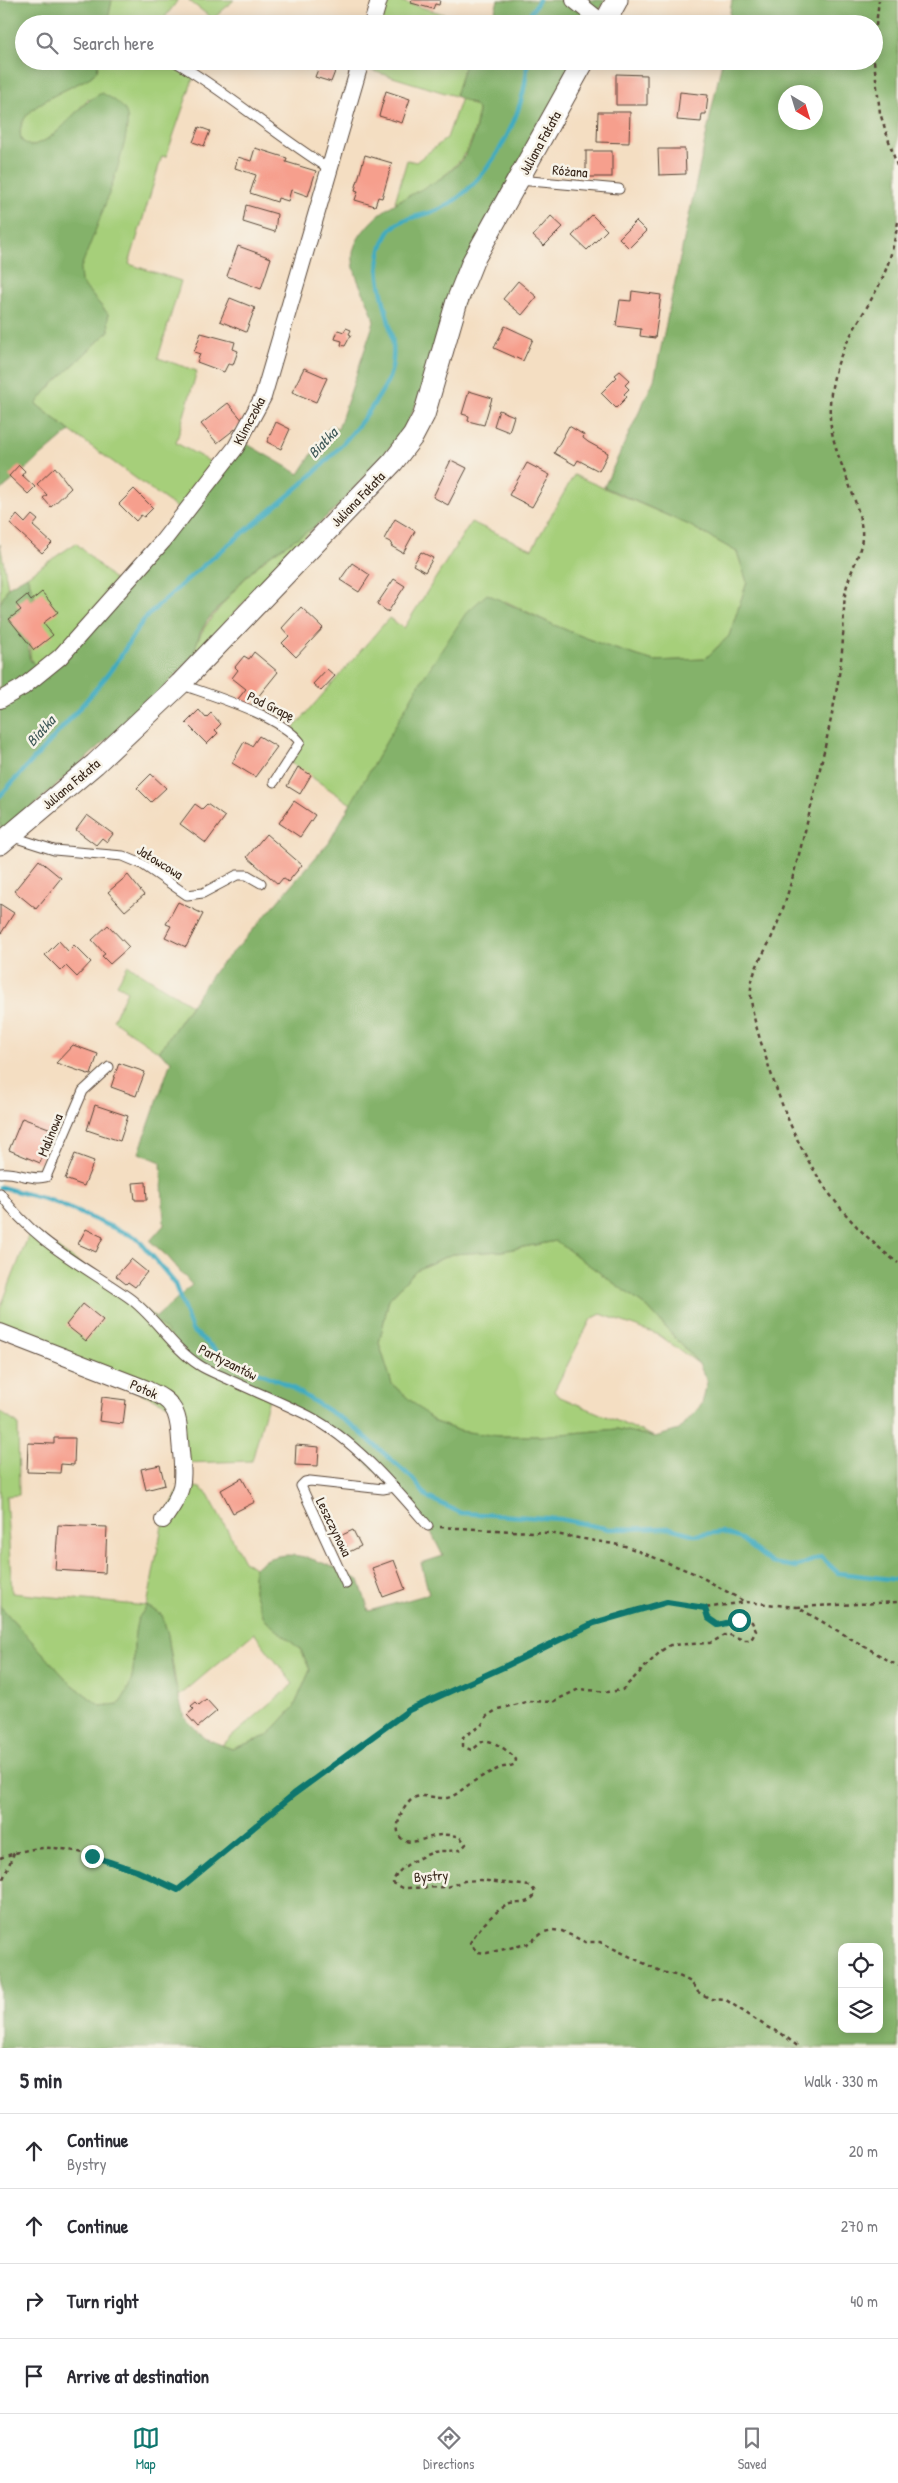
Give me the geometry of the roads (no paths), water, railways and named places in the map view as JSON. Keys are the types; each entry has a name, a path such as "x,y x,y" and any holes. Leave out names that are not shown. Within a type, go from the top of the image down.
{"street":[{"path":"375,15 379,0"},
{"path":"609,15 617,0"},
{"path":"580,5 593,15"},
{"name":"Klimczoka","path":"0,700 42,673 66,650 162,541 236,447 263,397 358,70"},
{"name":"Juliana Fałata","path":"5,840 95,764 180,684 365,492 393,462 413,436 424,415 457,301 473,261 579,70"},
{"name":"Potok","path":"0,1332 147,1389 166,1400 173,1407 178,1420 184,1477 179,1495 163,1520"}],"lane":[{"path":"190,70 303,152 330,169"},
{"name":"Różana","path":"519,180 618,189"},
{"name":"Pod Grapę","path":"180,684 234,704 291,731 300,742 274,782"},
{"name":"Jałowcowa","path":"5,840 54,850 123,856 142,864 187,895 203,892 238,875 247,875 261,883"},
{"name":"Malinowa","path":"0,1173 14,1172 38,1180 46,1177 83,1091 109,1067"},
{"name":"Partyzantów","path":"0,1193 12,1211 39,1237 66,1258 131,1299 154,1319 182,1352 200,1366 311,1417 352,1447 394,1487 428,1526"},
{"name":"Leszczynowa","path":"346,1584 301,1486 305,1482 310,1481 383,1489 394,1487"}],"waterway":[{"name":"Białka","path":"530,15 539,0"},
{"name":"Białka","path":"0,796 99,685 116,663 139,626 148,616 206,563 317,470 343,444 365,416 385,386 392,367 393,347 379,270 381,251 389,232 393,227 405,220 440,209 474,184 502,146 520,103 526,70"},
{"path":"1,1187 52,1201 137,1238 174,1282 192,1330 225,1358 286,1384 353,1426 413,1479 427,1497 461,1513 560,1519 609,1529 670,1528 695,1535 722,1532 741,1539 772,1563 796,1567 821,1557 838,1573 898,1580"}]}
